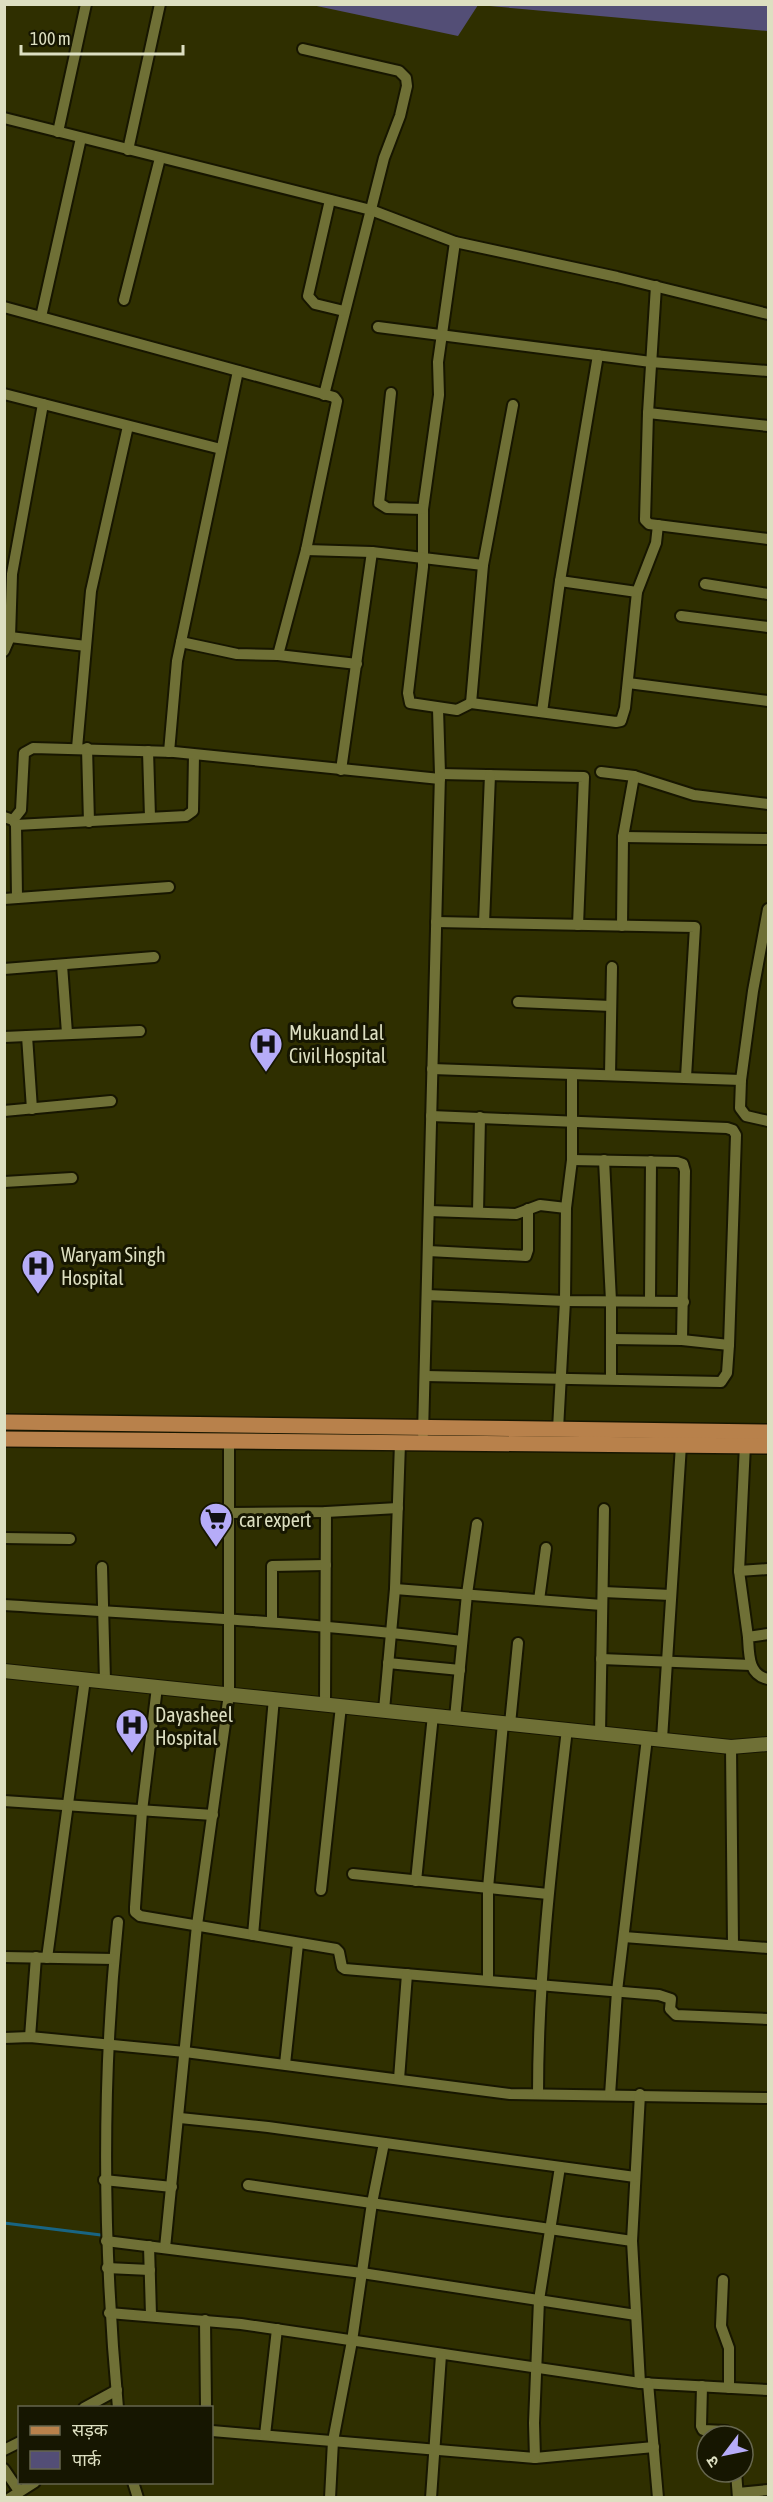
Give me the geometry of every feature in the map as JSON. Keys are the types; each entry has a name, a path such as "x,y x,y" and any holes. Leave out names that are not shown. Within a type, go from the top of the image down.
{"main road":[{"path":"4,1422 768,1446"},
{"path":"4,1439 400,1443 423,1435 558,1429 768,1432"}],"street":[{"path":"58,132 86,4"},
{"path":"128,150 160,4"},
{"path":"303,49 399,71 406,78 407,86 400,116 384,158 324,395"},
{"path":"4,118 371,210 454,242 656,286 768,314"},
{"path":"41,317 81,138"},
{"path":"124,300 160,158"},
{"path":"330,200 308,296 315,304 344,311"},
{"path":"454,242 438,362 439,395 423,509 422,559 408,698 414,705 438,709 457,710 471,703 621,721 637,592 656,543 658,525"},
{"path":"656,286 644,518 649,524 768,539"},
{"path":"4,307 334,397 338,406 306,550 278,656"},
{"path":"378,327 442,333 651,362 768,372"},
{"path":"543,712 560,581 598,355"},
{"path":"170,752 177,661 238,371"},
{"path":"392,393 380,503 387,508 423,509"},
{"path":"4,394 221,449"},
{"path":"4,651 10,637 12,574 43,404"},
{"path":"471,703 483,566 513,405"},
{"path":"648,413 768,426"},
{"path":"89,822 82,748 86,646 91,591 129,426"},
{"path":"306,550 372,552 483,566"},
{"path":"341,770 372,552"},
{"path":"560,581 637,592"},
{"path":"705,585 768,594"},
{"path":"681,616 768,627"},
{"path":"10,637 86,646"},
{"path":"181,642 237,654 357,664"},
{"path":"627,683 768,701"},
{"path":"423,1435 440,776 438,709"},
{"path":"17,898 11,821 21,810 24,753 33,748 170,752 341,770 440,776 584,777 578,925"},
{"path":"148,751 150,817"},
{"path":"11,821 89,822 186,816 194,811 194,755"},
{"path":"601,772 634,776 694,795 768,804"},
{"path":"484,923 490,775"},
{"path":"622,926 623,837 634,776"},
{"path":"623,837 768,839"},
{"path":"4,899 169,887"},
{"path":"768,909 753,991 741,1080 740,1108 750,1118 768,1121"},
{"path":"436,922 695,927 686,1077"},
{"path":"4,969 154,957"},
{"path":"62,965 67,1033"},
{"path":"610,1075 612,967"},
{"path":"518,1002 611,1006"},
{"path":"4,1037 140,1031"},
{"path":"27,1036 32,1109"},
{"path":"432,1069 741,1080"},
{"path":"558,1429 565,1301 566,1208 572,1160 572,1075"},
{"path":"4,1112 111,1101"},
{"path":"425,1376 721,1382 727,1373 729,1345 736,1135 733,1130 431,1116"},
{"path":"478,1212 480,1117"},
{"path":"572,1160 677,1161 683,1164 685,1170 682,1340"},
{"path":"604,1160 611,1301 611,1378"},
{"path":"650,1301 651,1161"},
{"path":"4,1182 72,1178"},
{"path":"429,1211 516,1214 540,1205 566,1208"},
{"path":"428,1251 526,1256 528,1209"},
{"path":"427,1295 565,1301 684,1302"},
{"path":"611,1339 682,1340 729,1345"},
{"path":"165,2248 180,2118 197,1925 229,1694 229,1441"},
{"path":"384,1710 396,1589 400,1443"},
{"path":"662,1739 665,1662 681,1445"},
{"path":"745,1445 740,1571 751,1665 757,1675 768,1679"},
{"path":"229,1513 326,1512 398,1508"},
{"path":"600,1733 604,1509"},
{"path":"325,1704 326,1512"},
{"path":"455,1718 467,1594 477,1524"},
{"path":"4,1538 70,1539"},
{"path":"539,1600 546,1548"},
{"path":"272,1622 272,1566 326,1565"},
{"path":"102,1567 105,1681"},
{"path":"740,1571 768,1569"},
{"path":"396,1589 602,1605"},
{"path":"603,1592 671,1595"},
{"path":"4,1605 229,1618 391,1632 462,1641"},
{"path":"748,1636 768,1634"},
{"path":"488,1980 488,1888 506,1723 518,1643"},
{"path":"601,1659 751,1665"},
{"path":"388,1664 460,1670"},
{"path":"4,1671 731,1747 768,1744"},
{"path":"30,2037 41,1957 68,1806 85,1679"},
{"path":"157,1687 142,1811 135,1912 140,1916 298,1944 336,1948 342,1967 345,1969 541,1984 668,1997 671,1999 671,2012 676,2015 768,2019"},
{"path":"253,1935 274,1698"},
{"path":"321,1890 341,1706"},
{"path":"416,1881 433,1715"},
{"path":"538,2094 541,1984 548,1894 567,1729"},
{"path":"610,2095 617,1991 647,1738"},
{"path":"731,1747 733,1945"},
{"path":"4,1801 213,1815"},
{"path":"354,1874 548,1894"},
{"path":"117,1922 108,2045 104,2180 109,2313 118,2406"},
{"path":"624,1937 768,1948"},
{"path":"285,2064 298,1944"},
{"path":"4,1957 114,1959"},
{"path":"399,2079 407,1974"},
{"path":"4,2038 30,2037 185,2052 510,2094 640,2094 768,2098"},
{"path":"640,2094 632,2241 636,2315 654,2447 658,2498"},
{"path":"180,2118 635,2177"},
{"path":"330,2498 333,2441 352,2341 372,2203 384,2143"},
{"path":"535,2458 539,2300 560,2166"},
{"path":"104,2180 172,2187"},
{"path":"248,2185 632,2241"},
{"path":"106,2241 362,2273 636,2315"},
{"path":"149,2246 151,2315"},
{"path":"107,2268 150,2270"},
{"path":"723,2280 721,2326 729,2348 729,2388"},
{"path":"109,2313 205,2320 277,2329 536,2369 644,2383 768,2390"},
{"path":"205,2320 206,2406"},
{"path":"265,2435 277,2329"},
{"path":"431,2498 441,2355"},
{"path":"701,2424 702,2386"},
{"path":"88,2406 117,2390"},
{"path":"213,2431 535,2458 654,2447"},
{"path":"4,2450 18,2443"},
{"path":"4,2469 14,2494 32,2484"},
{"path":"738,2495 768,2490"}],"green space":[{"path":"312,5 478,5 458,36"},
{"path":"478,5 768,5 768,31"}],"waterway":[{"path":"4,2223 101,2235"}],"place":[{"name":"Mukuand Lal Civil Hospital","path":"266,1073"},
{"name":"Waryam Singh Hospital","path":"38,1295"},
{"name":"car expert","path":"216,1548"},
{"name":"Dayasheel Hospital","path":"132,1754"}]}
